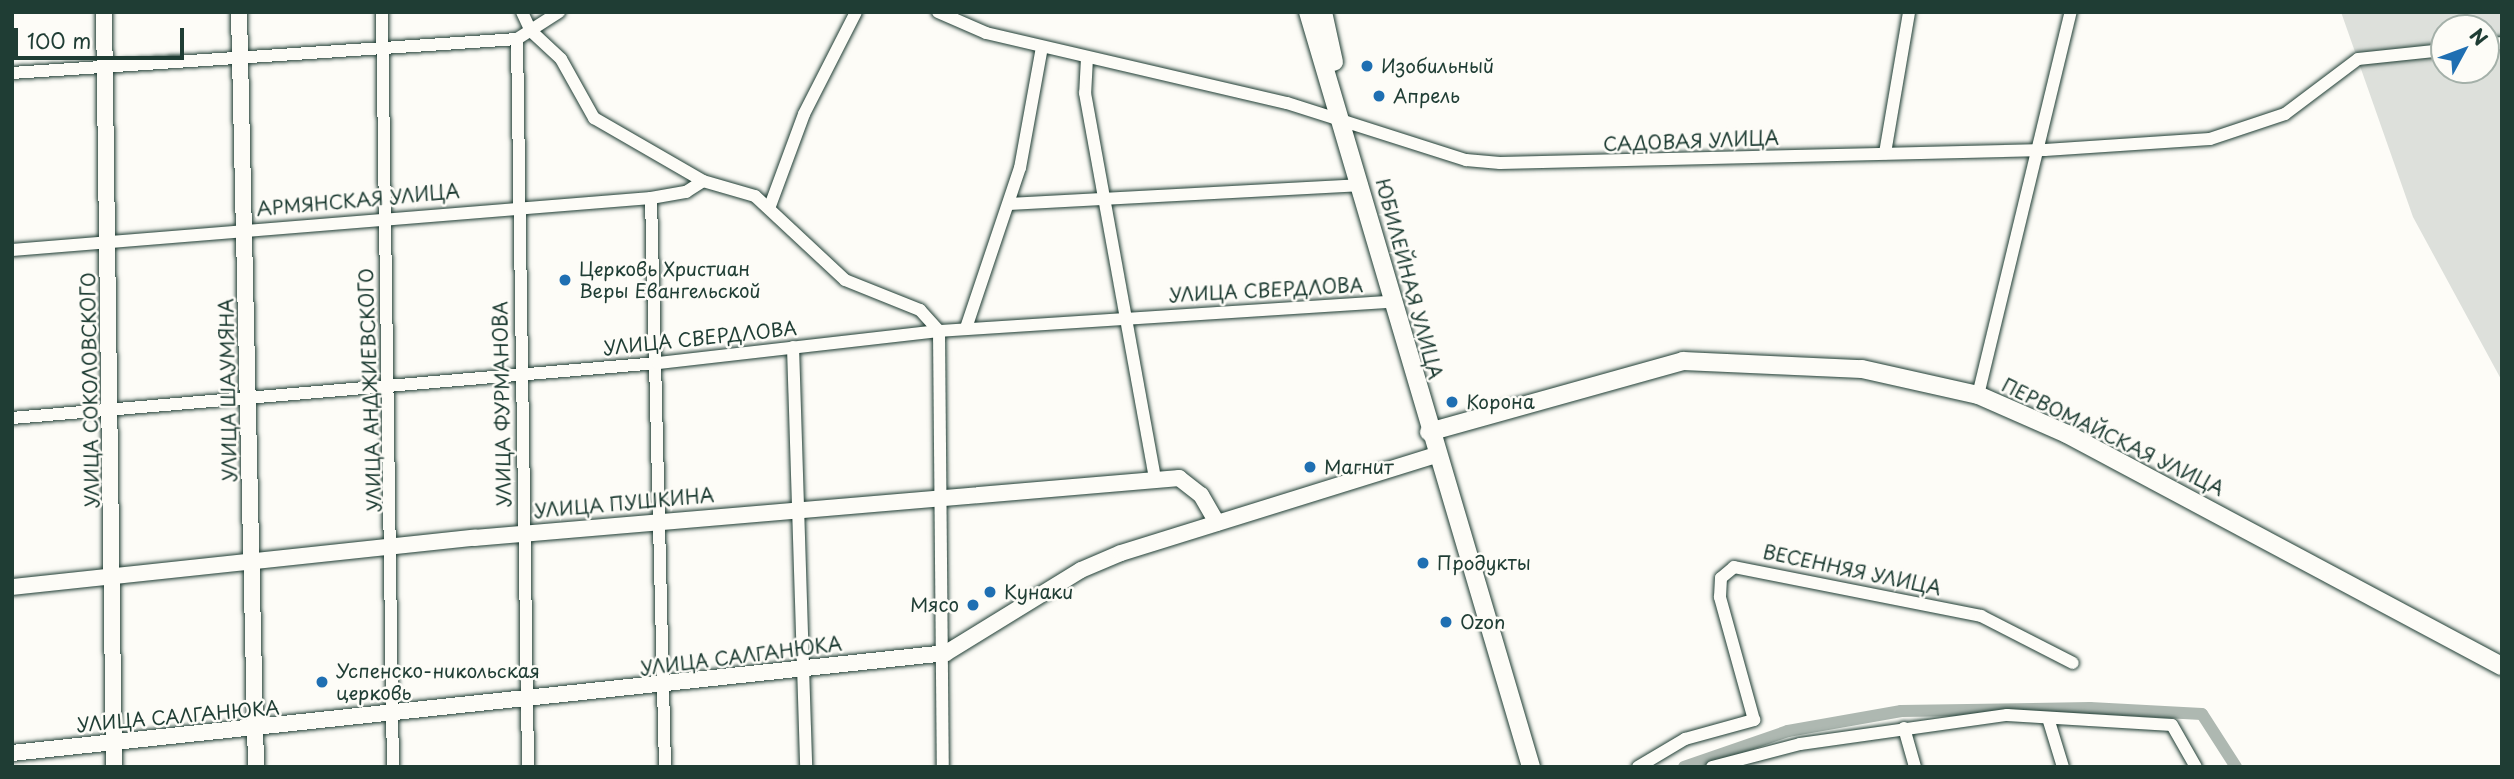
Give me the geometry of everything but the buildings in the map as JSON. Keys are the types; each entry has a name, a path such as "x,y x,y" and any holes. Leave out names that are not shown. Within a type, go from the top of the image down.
{"main road":[{"name":"ЮБИЛЕЙНАЯ УЛИЦА","path":"1308,12 1345,124 1429,432 1531,767"},
{"name":"ЮБИЛЕЙНАЯ УЛИЦА","path":"1323,12 1345,124"},
{"name":"ПЕРВОМАЙСКАЯ УЛИЦА","path":"1429,432 1683,362 1861,369 1978,395 2361,586 2502,666"}],"street":[{"name":"УЛИЦА СОКОЛОВСКОГО","path":"104,12 112,411 114,767"},
{"name":"УЛИЦА ШАУМЯНА","path":"239,12 246,228 256,767"},
{"name":"УЛИЦА АНДЖИЕВСКОГО","path":"382,12 387,384 394,550 393,767"},
{"path":"522,12 531,31 561,59 594,118 703,181 770,205 845,280 920,310 939,331 946,653 938,716 943,767"},
{"path":"12,73 381,44 517,40 559,12"},
{"path":"770,205 804,114 856,12"},
{"name":"САДОВАЯ УЛИЦА","path":"938,12 1042,47 1287,103 1345,124 1466,160 1500,163 2036,150 2210,139 2285,114 2358,59 2430,51"},
{"path":"1885,153 1909,12"},
{"path":"1978,395 2071,12"},
{"name":"УЛИЦА ФУРМАНОВА","path":"517,40 516,206 522,374 528,767"},
{"path":"966,328 1010,204 1042,47"},
{"path":"1087,58 1084,93 1155,480"},
{"name":"АРМЯНСКАЯ УЛИЦА","path":"12,250 384,216 651,198 686,192 703,181"},
{"path":"1010,204 1103,202 1361,185"},
{"path":"651,198 662,522 665,767"},
{"name":"УЛИЦА СВЕРДЛОВА","path":"12,418 249,400 387,384 658,363 966,328 1392,302"},
{"path":"793,347 806,767"},
{"name":"УЛИЦА САЛГАНЮКА","path":"12,753 256,731 946,653 1081,570 1217,523 1436,455"},
{"name":"УЛИЦА ПУШКИНА","path":"12,587 394,550 524,533 943,494 1155,480 1191,484 1217,523"},
{"name":"ВЕСЕННЯЯ УЛИЦА","path":"1638,767 1685,739 1754,720 1720,597 1721,578 1734,567 1982,616 2073,663"},
{"path":"1712,767 1737,757 1760,763 1800,744 2007,715 2172,725 2196,767"},
{"path":"2048,718 2063,767"},
{"path":"1904,728 1915,767"}],"shaded area":[{"path":"2341,12 2502,12 2502,381 2413,217"}],"waterway":[{"path":"1684,767 1788,731 1901,711 2090,708 2202,714 2236,767"}],"place":[{"name":"Изобильный","path":"1367,66"},
{"name":"Апрель","path":"1379,96"},
{"name":"Церковь Христиан Веры Евангельской","path":"565,280"},
{"name":"Корона","path":"1452,402"},
{"name":"Магнит","path":"1310,467"},
{"name":"Продукты","path":"1423,563"},
{"name":"Кунаки","path":"990,592"},
{"name":"Мясо","path":"973,605"},
{"name":"Ozon","path":"1446,622"},
{"name":"Успенско-никольская церковь","path":"322,682"}]}
